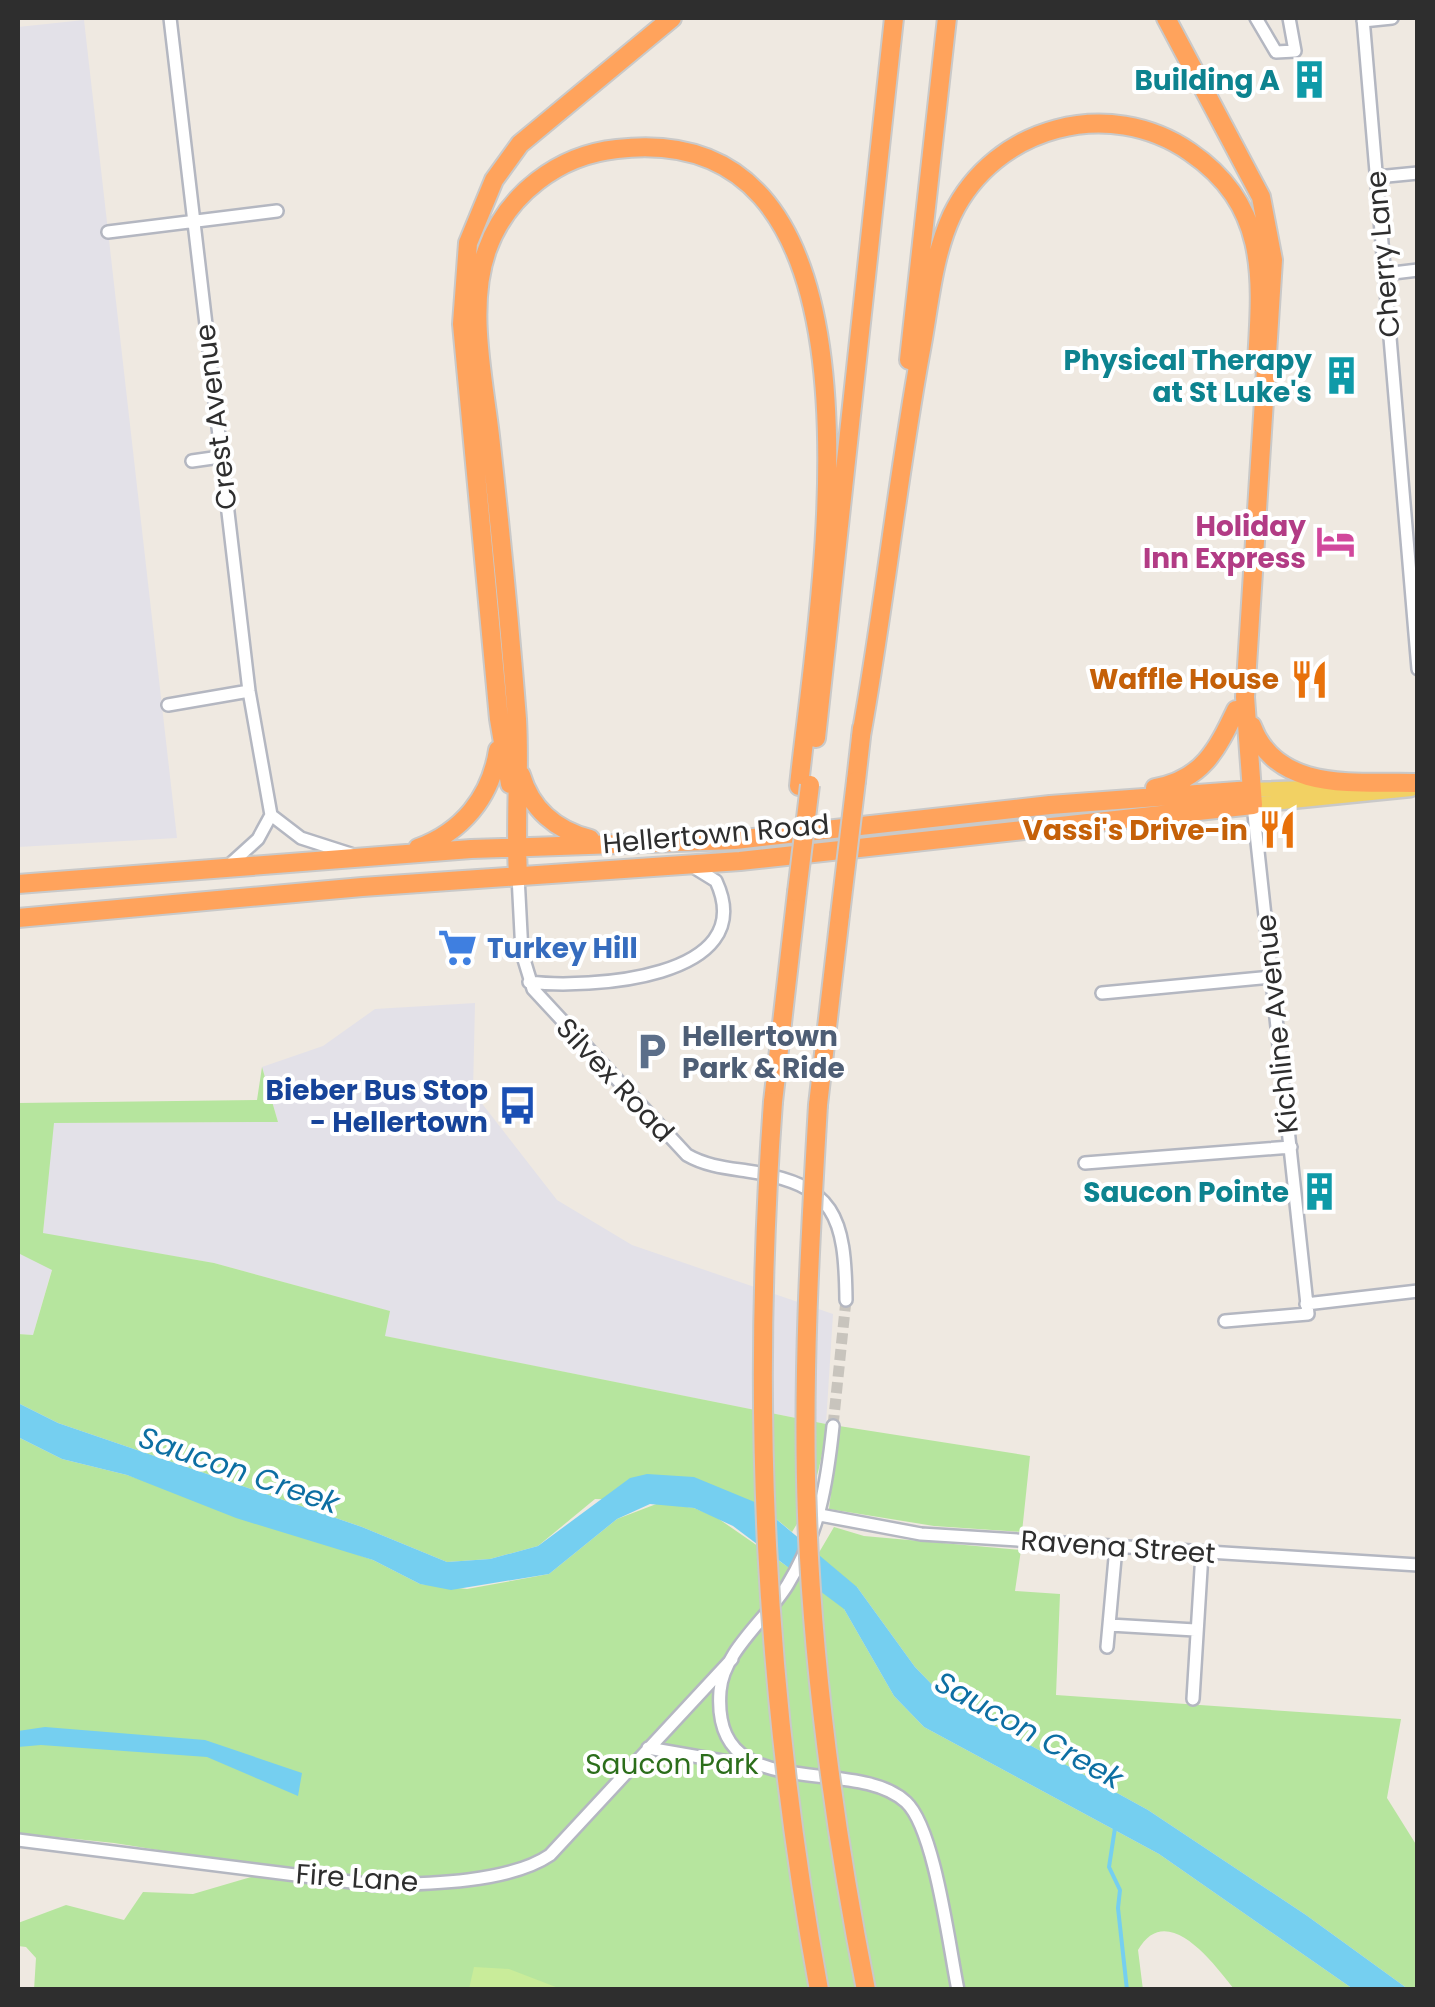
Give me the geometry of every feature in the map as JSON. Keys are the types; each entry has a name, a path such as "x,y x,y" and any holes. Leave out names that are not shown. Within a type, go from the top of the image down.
{"highway":[{"path":"518,876 498,720 462,324 468,243 494,180 520,144 672,18"},
{"path":"805,786 894,18"},
{"path":"866,1990 826,1746 807,1514 810,1236 818,1105 947,18"},
{"path":"1116,800 1176,784 1200,770 1241,704 1274,302 1271,245 1256,188 1166,18"},
{"path":"861,736 883,615 903,444 944,236 967,190 990,164 1030,138 1090,123 1140,128 1202,159 1241,207 1257,246 1260,310 1241,704 1248,798"},
{"path":"516,846 518,758 483,364 482,270 487,250 507,216 553,169 592,153 662,148 718,165 756,192 796,251 815,307 826,379 827,441 805,786 773,1102 760,1351 768,1622 797,1871 819,1990"},
{"path":"1241,704 1262,747 1292,772 1314,779 1418,785"},
{"path":"397,854 440,838 477,804 498,756 498,720"},
{"path":"518,758 528,795 549,819 577,835 615,843"},
{"name":"Hellertown Road","path":"18,884 516,846 758,838 1116,800 1248,798"},
{"name":"Hellertown Road","path":"18,918 518,876 666,868 1248,798"}],"main road":[{"name":"Hellertown Road","path":"1248,798 1418,785"}],"street":[{"name":"Crest Avenue","path":"170,18 249,690 271,815"},
{"path":"1256,18 1276,52 1295,51 1289,18"},
{"path":"1363,19 1392,18"},
{"name":"Cherry Lane","path":"1363,19 1418,669"},
{"path":"1377,177 1418,172"},
{"path":"108,232 278,211"},
{"path":"1384,274 1418,270"},
{"path":"1400,446 1416,444"},
{"path":"192,462 220,457"},
{"path":"168,705 249,690"},
{"name":"Kichline Avenue","path":"1248,798 1272,977 1306,1304"},
{"path":"225,869 258,839 271,815 301,838 357,856"},
{"path":"529,982 595,982 672,970 696,959 720,922 720,888 704,871 666,868"},
{"name":"Silvex Road","path":"518,876 522,953 529,982 574,1038 687,1155 714,1166 787,1178 825,1200 844,1245 846,1300"},
{"path":"1102,993 1272,977"},
{"path":"1085,1163 1291,1147"},
{"path":"1225,1321 1308,1314 1306,1304 1418,1291"},
{"path":"769,1769 747,1757 723,1725 720,1684 732,1659 790,1582 810,1540 820,1515 833,1426"},
{"name":"Ravena Street","path":"820,1515 921,1534 1418,1565"},
{"path":"1107,1647 1116,1548"},
{"path":"1192,1699 1202,1553"},
{"path":"1110,1625 1196,1630"},
{"name":"Fire Lane","path":"18,1840 112,1848 348,1883 462,1879 526,1868 550,1855 732,1659"},
{"path":"648,1748 878,1787 899,1796 914,1811 926,1838 958,1990"}],"shaded area":[{"path":"84,20 177,838 18,847 18,27"},
{"path":"475,1003 473,1092 557,1200 632,1245 833,1314 826,1424 384,1336 389,1311 214,1263 43,1234 53,1123 278,1122 262,1067 323,1046 375,1009"},
{"path":"18,1253 52,1269 33,1335 18,1334"}],"green space":[{"path":"262,1067 278,1122 54,1123 43,1233 214,1263 390,1311 385,1336 826,1424 816,1480 792,1532 757,1503 595,1499 538,1546 490,1559 447,1562 362,1527 58,1423 18,1403 18,1334 33,1335 52,1270 18,1253 18,1103 257,1100"},
{"path":"839,1426 1030,1456 1022,1532 934,1526 829,1509"},
{"name":"Saucon Park","path":"18,1437 62,1459 127,1475 373,1560 420,1584 467,1589 549,1574 617,1519 659,1503 694,1508 716,1517 804,1578 834,1527 864,1536 1021,1550 1015,1591 1060,1594 1056,1695 1401,1719 1387,1798 1417,1846 1417,1989 1408,1989 1306,1915 1148,1810 946,1699 915,1667 857,1587 844,1609 894,1696 924,1727 1159,1854 1353,1989 1234,1989 1190,1941 1163,1931 1150,1936 1138,1950 1143,1990 34,1990 36,1958 26,1947 18,1946 18,1923 66,1905 124,1920 143,1892 193,1894 251,1877 253,1865 114,1843 18,1833"},
{"path":"474,1967 509,1969 561,1989 469,1989"}],"water":[{"path":"18,1403 58,1423 362,1527 447,1562 490,1559 538,1546 630,1478 647,1474 694,1477 757,1503 857,1587 915,1667 946,1699 1148,1810 1306,1915 1408,1989 1353,1989 1159,1854 924,1727 894,1696 844,1609 733,1526 694,1508 650,1504 617,1519 549,1574 451,1590 420,1584 373,1560 236,1518 127,1475 62,1459 18,1437"},
{"path":"45,1727 205,1740 302,1773 298,1796 207,1757 41,1745 18,1747 18,1731"}],"waterway":[{"path":"1115,1828 1109,1867 1120,1890 1118,1908 1127,1990"}],"tunnel":[{"path":"833,1426 846,1300"}],"place":[{"name":"Building A","path":"1310,80"},
{"name":"Physical Therapy at St Luke's","path":"1342,376"},
{"name":"Holiday Inn Express","path":"1336,542"},
{"name":"Waffle House","path":"1309,679"},
{"name":"Vassi's Drive-in","path":"1278,830"},
{"name":"Turkey Hill","path":"457,948"},
{"name":"Hellertown Park & Ride","path":"652,1052"},
{"name":"Bieber Bus Stop - Hellertown","path":"518,1106"},
{"name":"Saucon Pointe","path":"1319,1192"}],"water label":[{"name":"Saucon Creek","path":"239,1470"},
{"name":"Saucon Creek","path":"1029,1730"}]}
